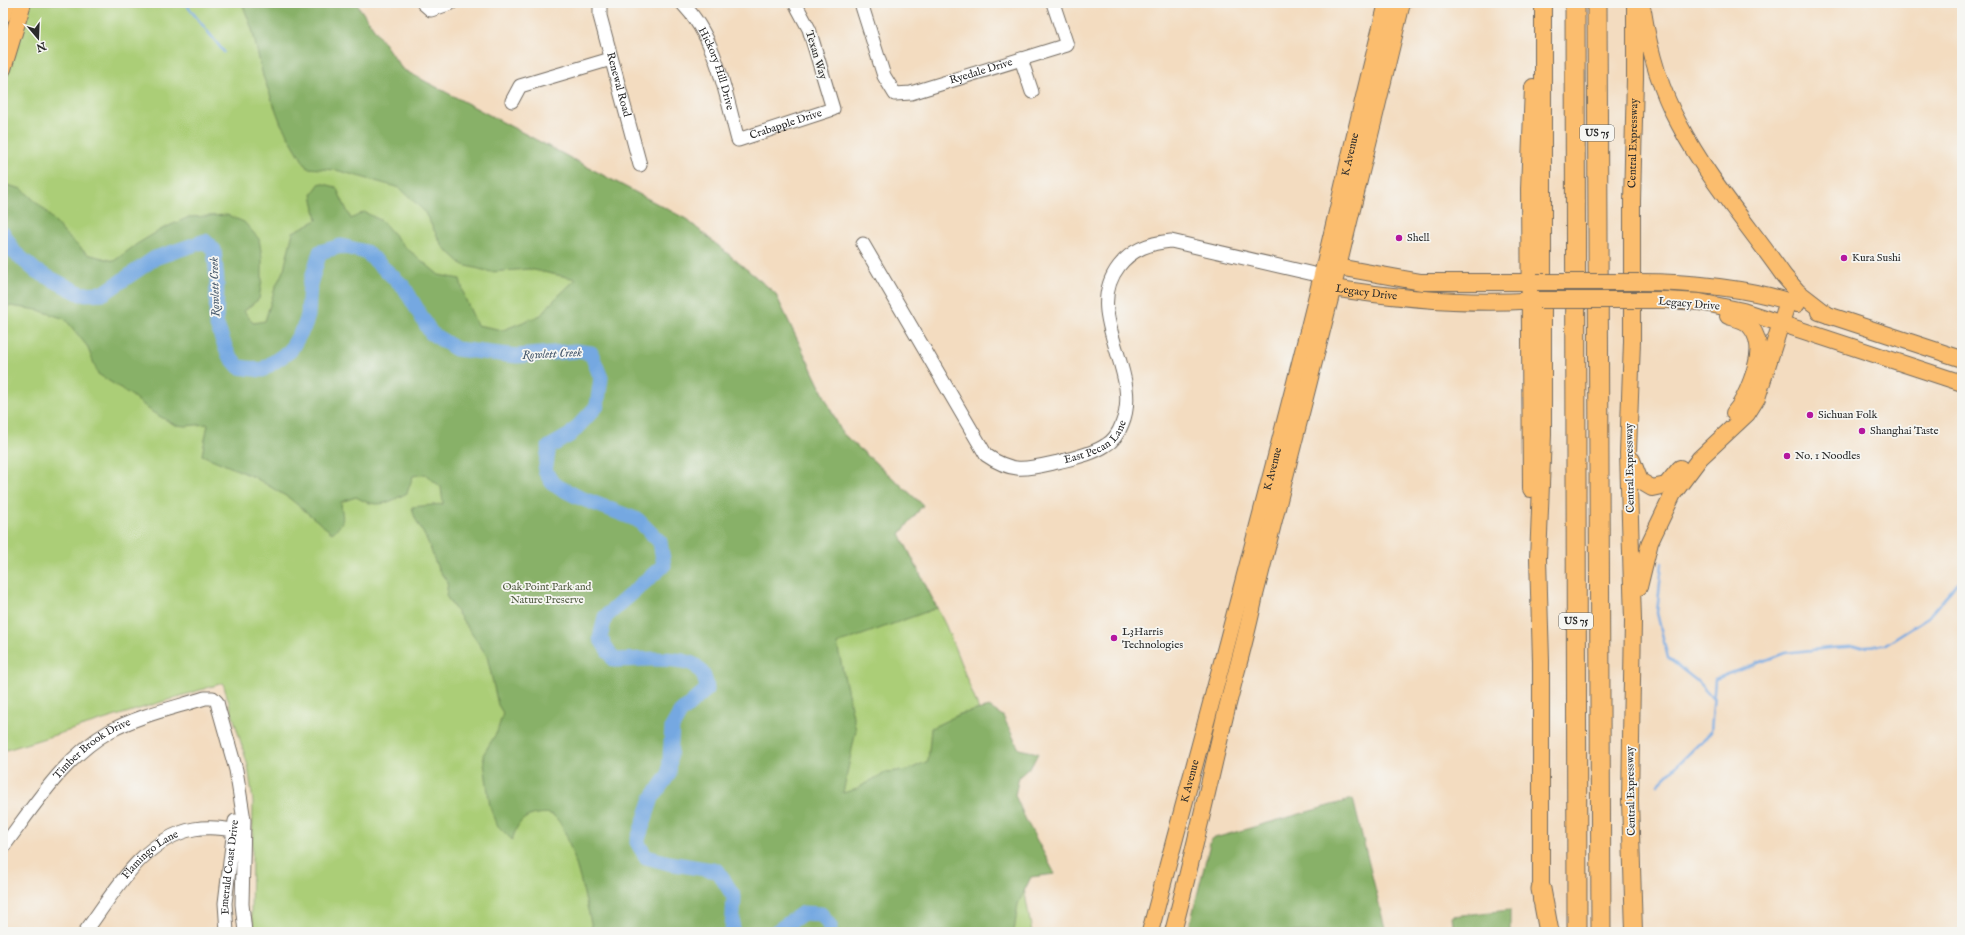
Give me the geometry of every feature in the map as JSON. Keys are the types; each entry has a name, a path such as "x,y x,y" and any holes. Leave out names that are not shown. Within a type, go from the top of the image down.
{"highway":[{"name":"US 75","path":"1575,3 1577,932"},
{"name":"US 75","path":"1597,3 1601,932"},
{"path":"1541,889 1549,932"}],"main road":[{"path":"3,15 7,3"},
{"path":"3,69 23,3"},
{"name":"K Avenue","path":"1150,932 1231,632 1247,594 1333,288 1359,150 1386,34 1387,3"},
{"name":"K Avenue","path":"1386,34 1402,3"},
{"path":"1541,3 1530,144 1534,301 1530,475 1541,661 1541,932"},
{"path":"1538,599 1538,528 1543,427 1541,3"},
{"name":"Central Expressway","path":"1634,932 1630,800 1633,620 1628,452 1632,341 1632,186 1636,78 1635,3"},
{"path":"1641,3 1648,39 1659,77 1674,114 1690,144 1784,276 1797,291 1828,315"},
{"name":"K Avenue","path":"1173,932 1185,888 1222,728 1244,647 1247,594 1322,276 1359,150"},
{"name":"Legacy Drive","path":"1962,359 1788,301 1713,286 1666,282 1421,282 1338,267 1322,276 1333,288 1380,296 1420,300 1665,300 1700,302 1743,311 1962,383"},
{"path":"1420,300 1421,282"},
{"path":"1633,620 1646,557 1660,519 1673,494 1700,458 1747,414 1757,398 1788,301"},
{"path":"1628,452 1640,481 1652,488 1666,485 1691,453 1740,406 1748,389 1758,354 1758,343 1755,333 1747,323 1715,311 1700,302"},
{"path":"1913,368 1917,356 1935,350"},
{"path":"1205,725 1222,728"},
{"path":"1163,883 1185,888"}],"street":[{"path":"424,3 432,10 451,3"},
{"name":"Renewal Road","path":"600,3 600,16 640,165"},
{"name":"Texan Way","path":"795,3 809,29 833,109"},
{"name":"Ryedale Drive","path":"862,3 884,76 895,94 911,93 1067,45 1053,3"},
{"name":"Hickory Hill Drive","path":"689,5 712,49 738,140"},
{"path":"512,101 520,86 611,59"},
{"path":"1020,59 1032,92"},
{"name":"Crabapple Drive","path":"738,140 833,109"},
{"name":"East Pecan Lane","path":"863,244 986,455 1000,465 1015,469 1067,460 1095,451 1106,445 1119,432 1127,412 1125,382 1110,331 1106,295 1115,271 1126,257 1136,250 1158,242 1172,241 1322,276"},
{"name":"Timber Brook Drive","path":"3,847 62,770 92,743 111,731 139,718 205,698 213,698"},
{"name":"Emerald Coast Drive","path":"213,698 217,702 235,761 240,786 241,804 236,818 239,830 242,904 245,932"},
{"name":"Flamingo Lane","path":"85,932 142,857 156,846 172,836 195,829 216,827 239,830"},
{"name":"Emerald Coast Drive","path":"227,932 225,903 239,830"}],"green space":[{"name":"Oak Point Park and Nature Preserve","path":"3,3 356,3 402,69 686,219 775,293 842,433 923,505 900,534 946,626 1002,768 1032,932 256,932 251,915 253,802 248,766 223,683 3,751"},
{"path":"242,3 356,3 402,69 686,219 775,293 842,433 923,505 900,534 937,608 837,644 856,730 843,793 856,789 886,772 908,770 928,761 931,728 960,714 989,707 1003,716 1019,749 1038,753 1032,765 1019,777 1015,795 1025,818 1055,874 1031,877 1018,904 1014,932 593,932 573,855 568,840 557,819 550,814 545,813 531,815 520,823 512,840 496,824 490,807 483,755 497,732 503,713 498,705 487,656 446,596 448,582 437,566 429,544 416,519 412,507 443,504 441,487 425,474 413,476 407,493 382,504 370,503 356,497 341,502 343,516 342,522 332,533 289,498 254,477 202,455 208,424 186,426 175,425 152,412 131,395 98,374 87,346 65,319 38,310 3,305 3,184 22,189 45,210 65,234 87,254 114,261 137,244 162,229 189,217 227,215 244,222 259,239 262,257 262,280 259,299 244,311 253,323 265,321 275,288 284,269 293,232 317,220 312,194 320,183 336,187 351,219 364,212 382,221 404,246 439,275 460,279 465,298 477,325 503,330 541,315 576,279 529,269 491,272 463,265 443,247 424,211 400,188 336,170 307,168 281,124 263,76 252,29"},
{"path":"1353,799 1386,932 1188,932 1211,839"},
{"path":"1510,910 1510,932 1454,932 1452,916"}],"waterway":[{"path":"185,3 224,52"},
{"name":"Rowlett Creek","path":"3,233 14,252 36,271 81,294 104,293 155,258 205,241 214,250 217,280 216,323 228,354 239,367 262,370 290,351 305,325 308,315 310,284 320,252 341,246 366,252 404,287 431,333 456,349 517,356 576,351 591,353 601,378 597,406 570,435 549,447 545,471 553,484 578,497 638,520 660,542 664,565 605,617 600,638 614,660 645,659 670,660 690,663 697,667 703,674 707,689 680,713 672,727 669,774 652,798 637,842 646,857 669,863 718,871 734,897 732,932"},
{"path":"1662,563 1657,613 1668,658 1697,681 1713,699"},
{"path":"1658,784 1711,732 1715,679 1785,653 1829,648 1884,645 1928,617 1962,578"},
{"name":"Rowlett Creek","path":"776,932 803,913 821,914 830,926 830,932"}],"place":[{"name":"Shell","path":"1399,238"},
{"name":"Kura Sushi","path":"1844,258"},
{"name":"Sichuan Folk","path":"1810,415"},
{"name":"Shanghai Taste","path":"1862,431"},
{"name":"No. 1 Noodles","path":"1787,456"},
{"name":"L3Harris Technologies","path":"1114,638"}]}
